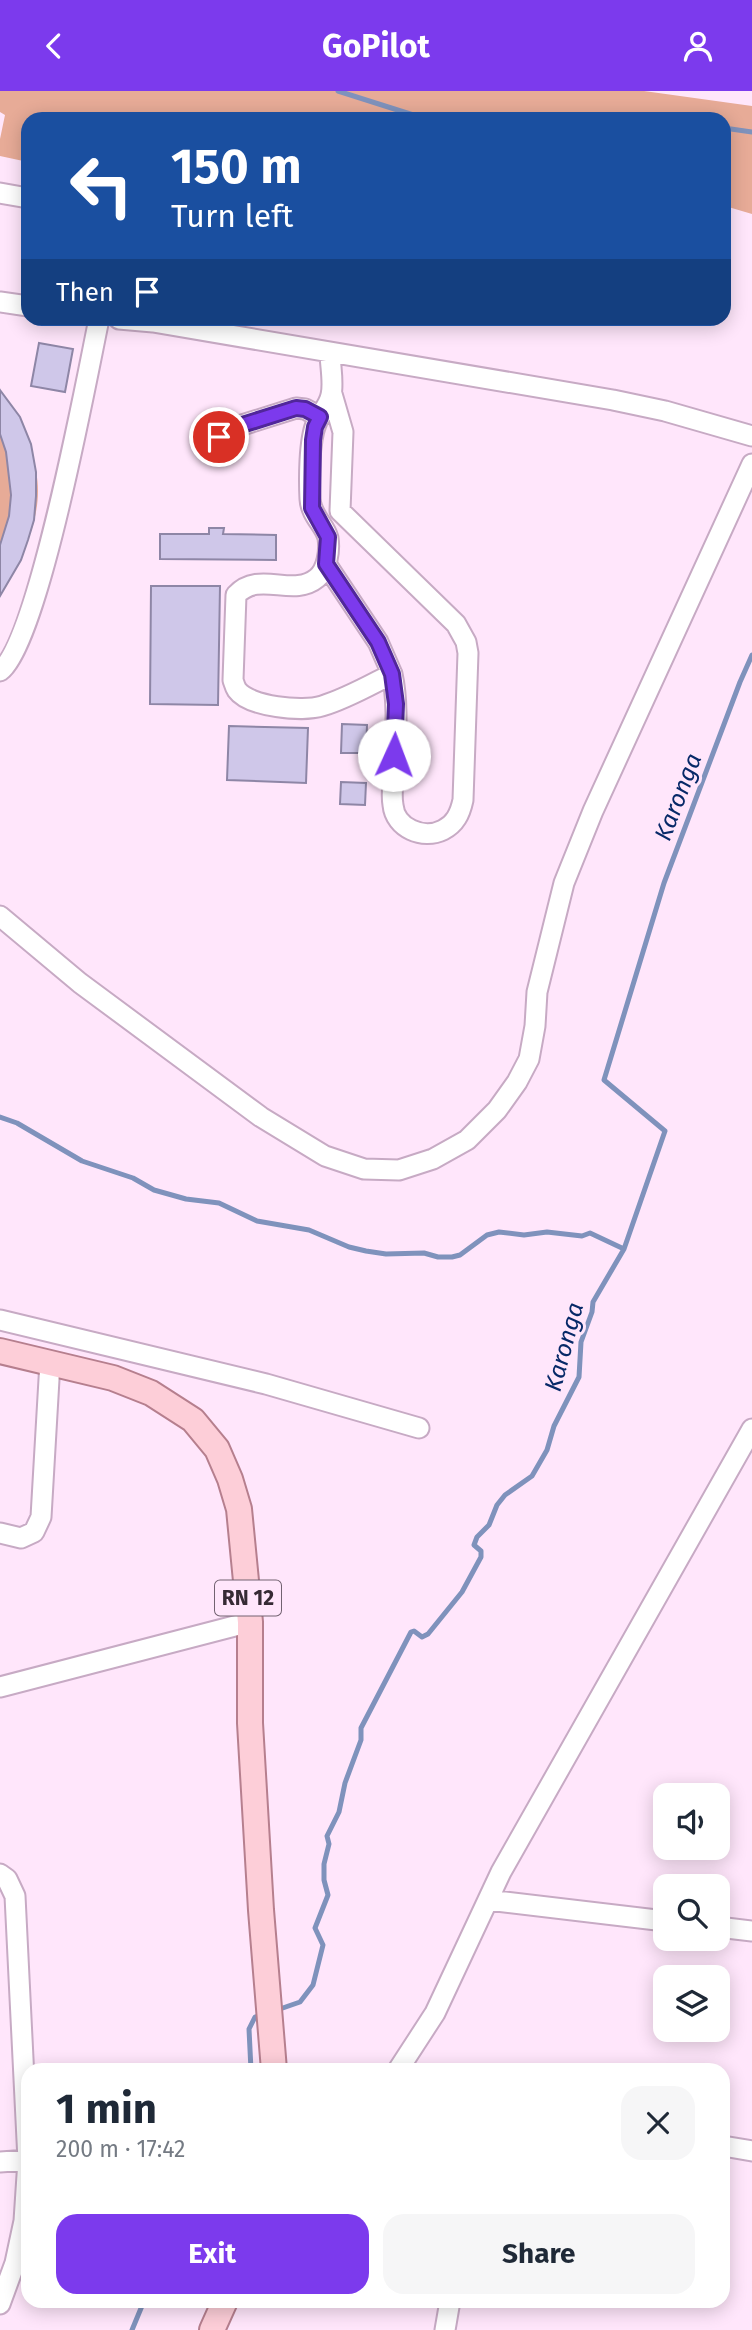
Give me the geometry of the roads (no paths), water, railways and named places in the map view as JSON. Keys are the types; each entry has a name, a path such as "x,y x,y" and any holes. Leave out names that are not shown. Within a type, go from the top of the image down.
{"main road":[{"name":"RN 12","path":"0,1351 113,1378 151,1393 193,1420 217,1449 230,1479 239,1509 250,1622 250,1723 274,2063"},
{"path":"212,2330 222,2308"}],"street":[{"path":"0,193 21,197"},
{"path":"0,302 21,305"},
{"path":"0,671 10,659 16,644 46,555 98,326"},
{"path":"187,326 613,400 665,411 752,436"},
{"path":"330,352 332,394 343,432 340,510 328,537 326,564 321,574 308,584 297,586 261,583 244,586 236,595 233,680 237,691 256,702 307,708 321,707 392,674"},
{"path":"328,537 317,522 310,499 315,427 332,394"},
{"path":"216,452 219,437 226,430 296,408 305,409 320,417"},
{"path":"0,916 79,983 261,1117 326,1156 364,1169 400,1170 433,1159 467,1140 497,1110 529,1059 537,992 564,883 593,811 752,464"},
{"path":"326,564 378,642 392,674 396,704 393,806 403,824 415,832 438,833 455,821 463,800 468,653 466,642 456,624 340,510"},
{"path":"0,1320 265,1384 419,1428"},
{"path":"0,1533 21,1538 34,1532 41,1517 50,1362"},
{"path":"403,2063 435,2013 501,1872 752,1429"},
{"path":"0,1687 250,1622"},
{"path":"0,1874 7,1879 15,1896 23,2063"},
{"path":"488,1900 653,1920"},
{"path":"730,1928 752,1931"},
{"path":"730,2147 752,2151"},
{"path":"0,2162 21,2160"},
{"path":"0,2304 15,2263 21,2235"},
{"path":"445,2330 449,2308"}],"waterway":[{"path":"338,91 404,112"},
{"path":"731,129 752,132"},
{"name":"Karonga","path":"277,2010 300,2002 313,1985 323,1945 315,1928 328,1895 324,1880 324,1864 329,1844 327,1836 339,1812 345,1783 361,1740 361,1728 411,1632 414,1631 422,1637 428,1634 462,1592 481,1557 481,1551 474,1545 477,1537 489,1525 497,1505 505,1495 532,1476 547,1450 554,1426 579,1377 581,1342 593,1302 624,1249 665,1131 604,1080 664,883 752,655"},
{"path":"0,1117 17,1123 82,1161 133,1178 154,1190 186,1199 219,1203 257,1221 309,1230 349,1247 366,1251 452,1257 460,1255 487,1235 499,1232 524,1235 547,1232 582,1236 590,1233 624,1249"},
{"name":"Karonga","path":"251,2063 249,2029 255,2017 261,2015"},
{"name":"Karonga","path":"132,2330 141,2308"}]}
